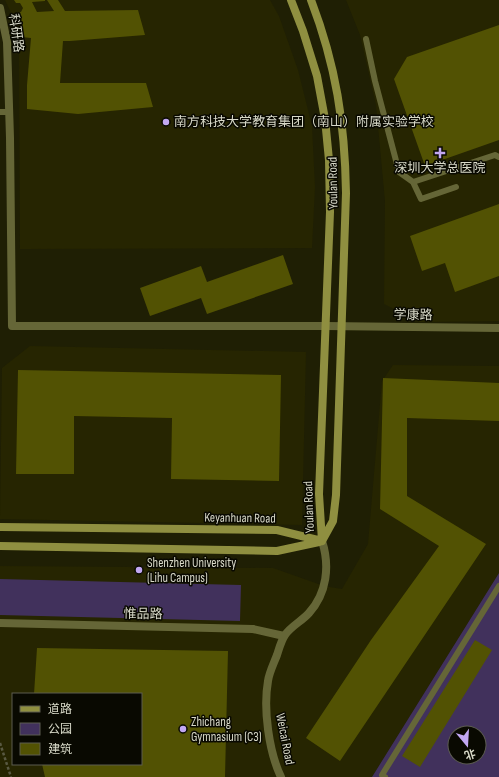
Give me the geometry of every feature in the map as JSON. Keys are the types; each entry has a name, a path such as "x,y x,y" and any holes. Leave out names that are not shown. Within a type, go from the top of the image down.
{"street":[{"name":"Youlan Road","path":"291,0 303,31 317,76 328,139 330,212 319,494 322,541"},
{"name":"Youlan Road","path":"311,0 328,51 336,84 343,129 346,193 336,495 333,520 322,541"},
{"name":"科研路","path":"0,8 7,42 12,326"},
{"name":"学康路","path":"12,326 342,326 499,328"},
{"name":"Keyanhuan Road","path":"0,527 277,530 322,541"},
{"path":"0,546 277,551 322,541 326,560 324,586 309,613 284,636"},
{"name":"惟品路","path":"0,623 253,629 284,636"},
{"name":"Weicai Road","path":"281,777 276,766 267,722 267,715 268,681 284,636"}],"lane":[{"path":"366,40 375,81 399,172 413,182 421,199 456,188"},
{"path":"0,112 9,112"},
{"path":"413,182 495,155 499,157"},
{"path":"385,777 382,774 499,586"}],"path":[{"path":"0,743 11,777"}],"shaded area":[{"name":"南方科技大学教育集团（南山）附属实验学校","path":"5,0 270,0 279,16 298,70 312,126 315,187 312,248 20,249 19,50 11,13"},
{"name":"深圳大学总医院","path":"346,0 499,0 499,321 420,322 384,304 385,201 376,105 360,35"},
{"path":"30,346 306,352 302,525 0,519 2,368"},
{"name":"Shenzhen University (Lihu Campus)","path":"393,365 499,366 499,573 372,777 0,777 0,566 273,568 324,586 342,589 368,544 382,381"}],"green space":[{"path":"499,573 499,777 372,777"},
{"path":"0,579 241,585 240,621 0,615"}],"building":[{"path":"14,0 45,0 32,2 37,12 54,11 47,0 58,0 65,11 138,10 145,35 63,41 60,83 146,83 153,107 78,114 27,109 27,85 31,38 22,37 19,12 21,12 23,8 20,3 16,3"},
{"path":"499,25 499,140 425,166 394,79 407,57"},
{"path":"499,204 499,276 455,292 445,263 422,271 410,236"},
{"path":"283,255 293,284 207,314 201,298 150,316 140,288 201,266 207,282"},
{"path":"18,370 281,375 279,481 171,479 172,418 74,416 74,474 16,474"},
{"path":"383,378 499,383 499,421 407,418 407,496 486,544 340,761 306,738 371,640 439,546 380,509"},
{"path":"475,640 492,650 420,767 402,756"},
{"name":"Zhichang Gymnasium (C3)","path":"37,648 228,651 225,777 45,777 42,765 142,765 142,693 34,693"}],"place":[{"name":"南方科技大学教育集团（南山）附属实验学校","path":"166,122"},
{"name":"深圳大学总医院","path":"440,153"},
{"name":"Shenzhen University (Lihu Campus)","path":"139,570"},
{"name":"Zhichang Gymnasium (C3)","path":"183,729"}]}
